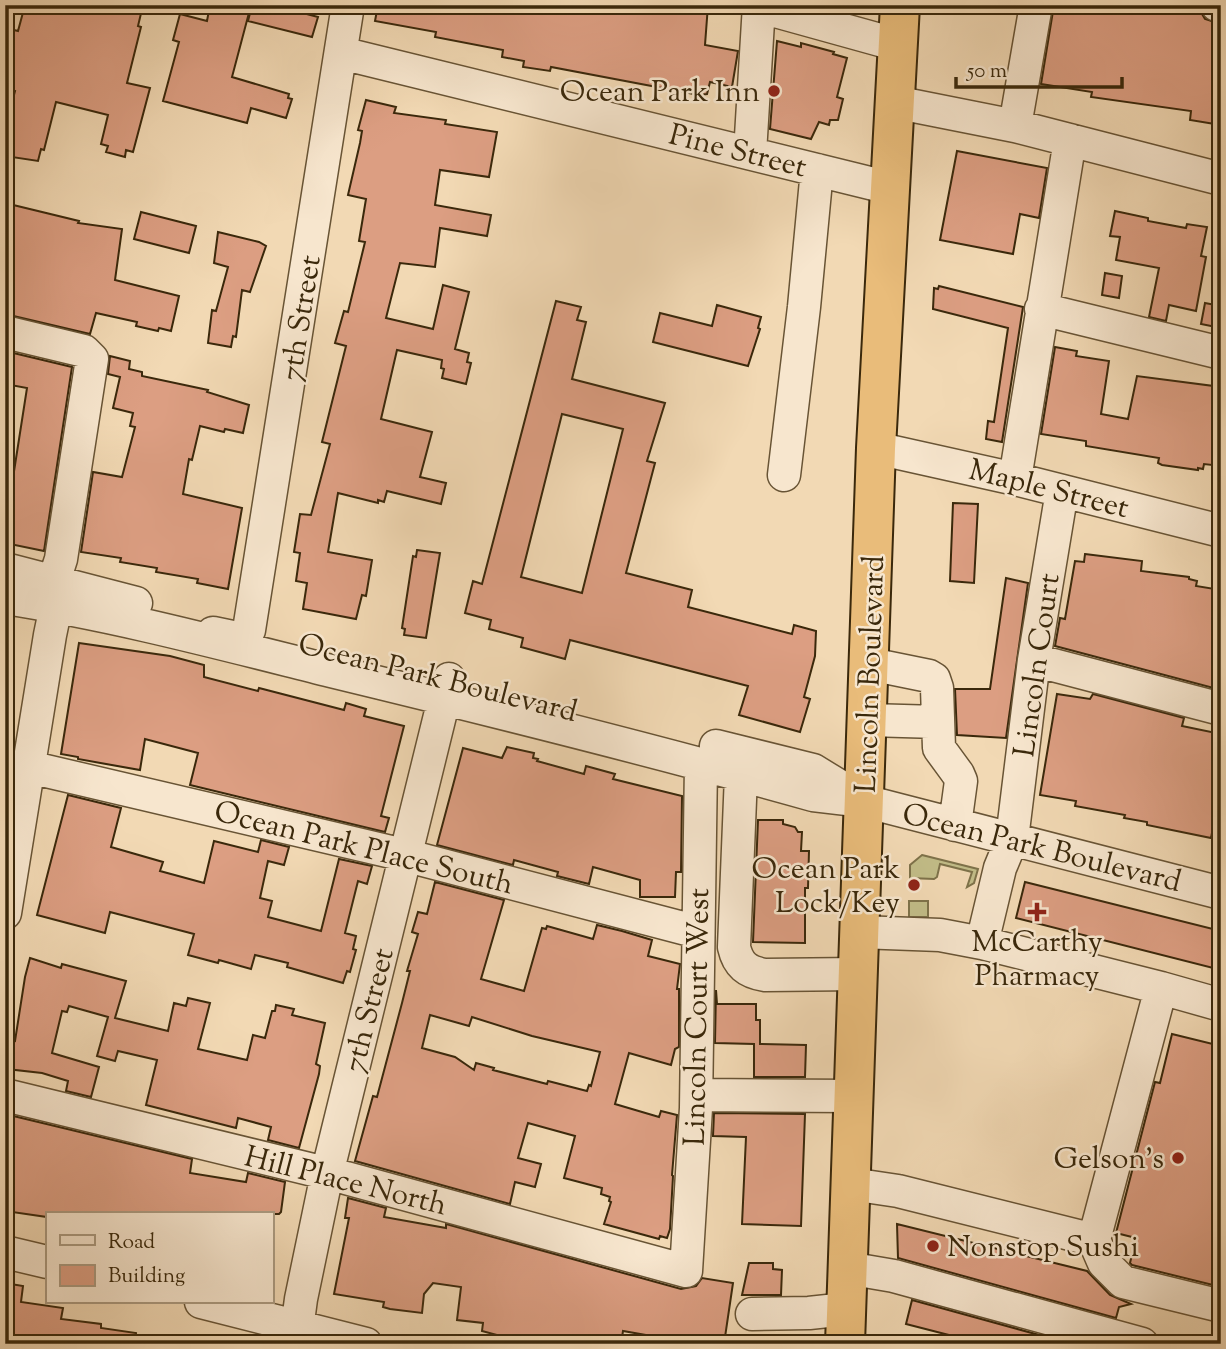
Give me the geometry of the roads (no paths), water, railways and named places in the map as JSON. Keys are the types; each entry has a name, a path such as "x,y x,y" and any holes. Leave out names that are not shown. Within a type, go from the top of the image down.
{"highway":[{"name":"Lincoln Boulevard","path":"846,1326 876,448 900,5"}],"street":[{"name":"7th Street","path":"249,630 348,5"},
{"path":"1015,127 1036,5"},
{"path":"750,153 769,8 898,45"},
{"name":"Pine Street","path":"341,53 890,188"},
{"path":"894,102 1015,127 1221,179"},
{"path":"1015,479 1070,140"},
{"path":"784,475 817,170"},
{"path":"1041,309 1221,353"},
{"path":"5,332 84,351 92,359 5,913"},
{"name":"Maple Street","path":"876,448 1015,479 1221,531"},
{"name":"Lincoln Court","path":"982,943 1000,868 1012,839 1034,660 1062,491"},
{"path":"5,569 61,598 69,595 126,607 148,616"},
{"path":"5,598 55,594"},
{"name":"Ocean Park Boulevard","path":"148,616 249,630 813,795 864,801 1221,893"},
{"name":"Ocean Park Boulevard","path":"148,616 447,688 813,770 864,801"},
{"path":"1034,660 1221,709"},
{"path":"870,664 929,676 934,680 937,688 939,748 961,781 955,825"},
{"name":"7th Street","path":"297,1335 301,1299 327,1174 447,688"},
{"path":"868,720 938,722"},
{"name":"Lincoln Court West","path":"686,1270 697,1095 701,764"},
{"name":"Ocean Park Place South","path":"29,767 404,855 698,932"},
{"path":"741,775 734,947 736,959 753,973 765,975 858,974"},
{"path":"859,932 940,935 982,943 1221,1005"},
{"path":"1161,988 1094,1240 1104,1263 1123,1282 1221,1306"},
{"name":"Hill Place North","path":"5,1094 327,1174 686,1270"},
{"path":"697,1095 854,1096"},
{"path":"851,1184 898,1191 1094,1240"},
{"path":"5,1252 46,1262"},
{"path":"847,1268 894,1276 1142,1344"},
{"path":"207,1304 297,1335 366,1344"},
{"path":"752,1314 809,1313 846,1326"}],"place":[{"name":"Ocean Park Inn","path":"774,91"},
{"name":"Ocean Park Lock/Key","path":"914,885"},
{"name":"McCarthy Pharmacy","path":"1037,912"},
{"name":"Gelson's","path":"1178,1158"},
{"name":"Nonstop Sushi","path":"933,1246"}]}
